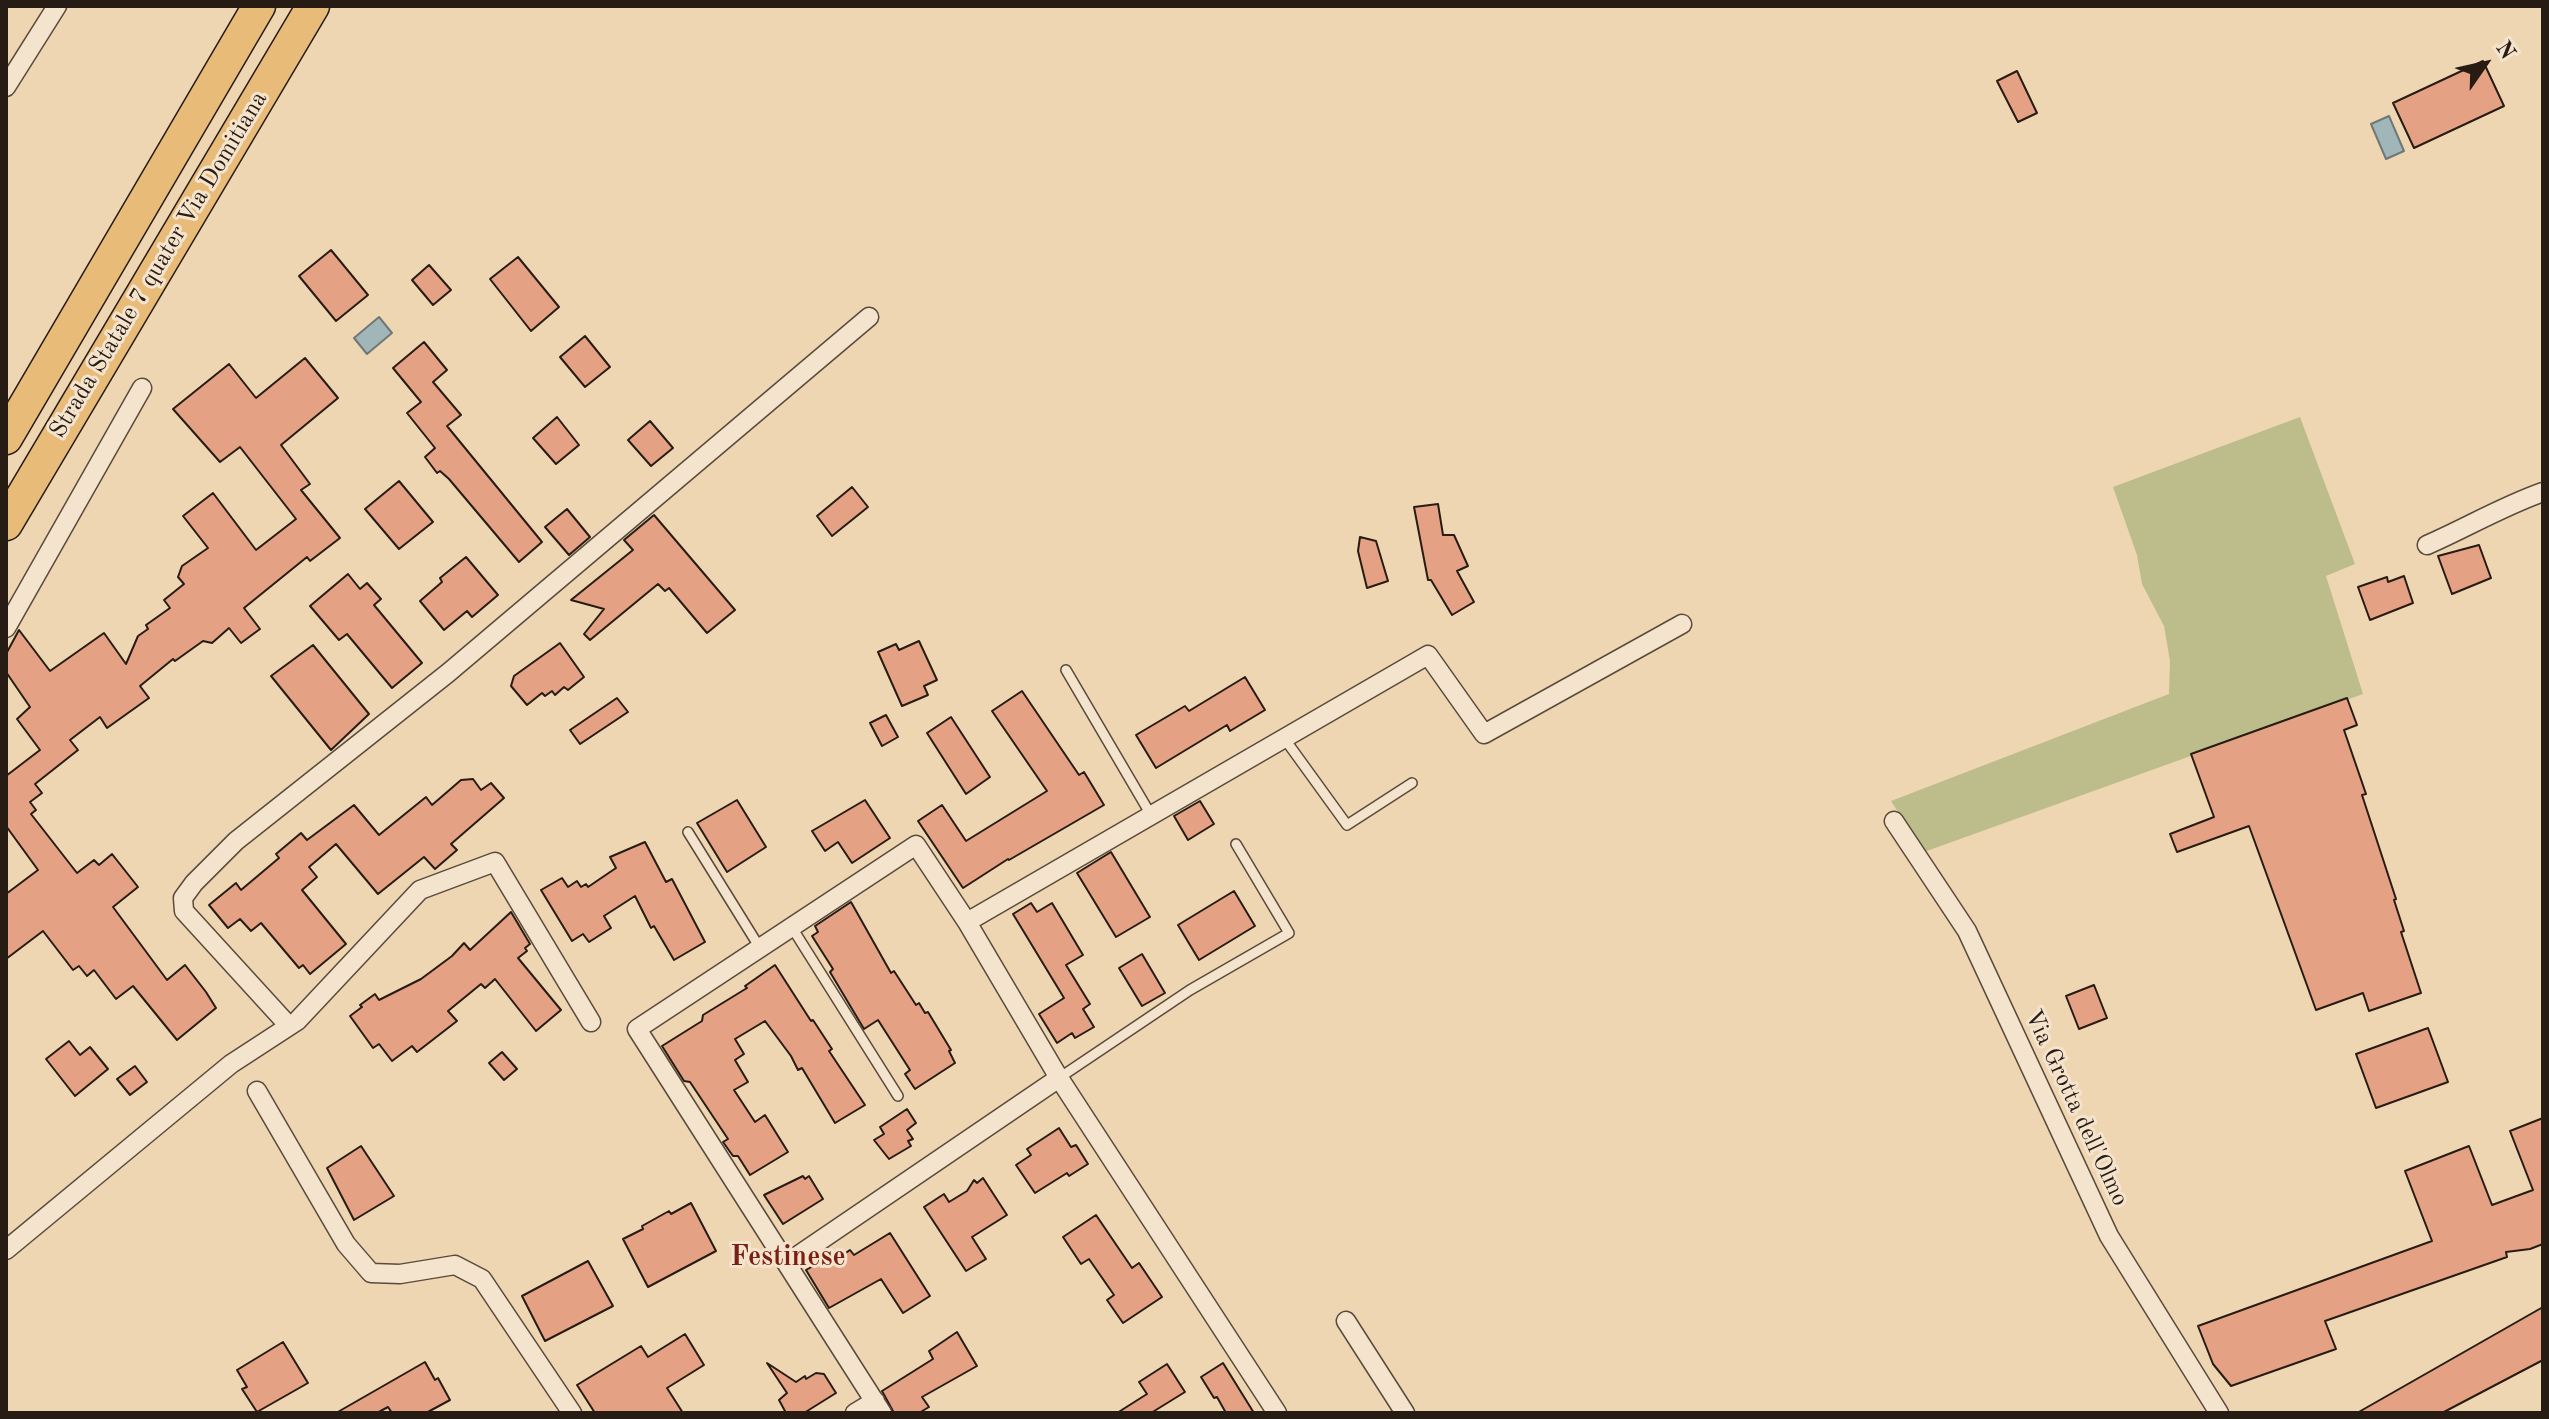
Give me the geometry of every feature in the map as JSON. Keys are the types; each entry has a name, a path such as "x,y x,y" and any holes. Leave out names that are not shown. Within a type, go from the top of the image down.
{"highway":[{"name":"Strada Statale 7 quater Via Domitiana","path":"6,438 259,6"},
{"name":"Strada Statale 7 quater Via Domitiana","path":"6,524 313,6"}],"street":[{"path":"6,87 57,6"},
{"path":"289,1026 184,911 183,898 194,883 236,841 448,673 869,317"},
{"path":"6,628 142,388"},
{"path":"2427,545 2480,522 2512,503 2543,492"},
{"path":"967,922 1428,655 1484,734 1682,624"},
{"name":"Via Grotta dell'Olmo","path":"1894,821 1967,931 2109,1236 2219,1413"},
{"path":"855,1413 879,1407 637,1029 916,845 967,922 1059,1078 1277,1413"},
{"path":"6,1250 231,1064 297,1021 420,890 495,862 591,1022"},
{"path":"787,1263 1059,1078"},
{"path":"257,1091 346,1244 371,1273 400,1274 455,1265 482,1279 572,1413"},
{"path":"1346,1321 1405,1413"}],"lane":[{"path":"1066,670 1151,815"},
{"path":"1284,738 1347,825 1412,783"},
{"path":"688,832 760,948"},
{"path":"1059,1078 1190,990 1289,933 1236,844"},
{"path":"791,926 898,1096"}],"green space":[{"path":"2300,417 2355,564 2326,576 2363,694 1924,852 1891,801 2169,694 2170,661 2164,626 2142,584 2137,555 2113,487"}],"shaded area":[{"path":"2389,116 2404,151 2386,159 2371,124"},
{"path":"379,317 392,333 367,354 354,338"}],"building":[{"path":"2483,61 2504,106 2414,148 2393,103"},
{"path":"2017,71 2037,113 2018,122 1997,81"},
{"path":"331,250 368,295 336,321 299,276"},
{"path":"518,257 559,307 531,331 490,279"},
{"path":"429,265 451,290 433,305 412,280"},
{"path":"585,336 610,367 585,387 560,357"},
{"path":"424,342 447,370 433,382 461,415 447,426 542,542 519,562 449,479 440,471 437,473 425,457 435,448 407,413 421,402 393,368"},
{"path":"305,358 338,398 281,445 310,484 301,490 340,538 310,561 307,557 244,608 260,629 241,643 229,628 212,643 203,641 175,661 173,659 140,686 149,698 107,728 100,717 70,740 78,750 35,784 42,793 30,802 36,810 31,814 77,873 94,860 99,865 112,854 138,887 113,907 167,980 185,965 216,1008 177,1040 133,986 116,999 94,970 87,976 79,966 73,970 43,931 6,959 6,894 38,870 6,826 6,776 40,750 17,719 30,707 6,672 6,654 19,630 50,671 104,633 126,664 138,636 148,629 146,625 170,608 164,600 184,584 178,577 182,566 208,548 183,516 213,493 256,550 296,519 240,447 220,462 173,409 229,364 256,398"},
{"path":"557,417 579,445 556,464 533,438"},
{"path":"650,421 673,448 651,466 628,440"},
{"path":"399,481 433,522 399,549 365,509"},
{"path":"852,487 868,507 832,536 817,516"},
{"path":"1438,504 1443,535 1454,535 1468,566 1457,571 1474,602 1452,615 1431,580 1428,580 1414,507"},
{"path":"567,509 590,537 569,555 545,527"},
{"path":"654,515 735,610 707,633 669,588 665,591 658,584 590,640 584,634 604,609 571,600 633,550 624,540"},
{"path":"1360,537 1376,541 1388,581 1367,588 1358,551"},
{"path":"2479,545 2491,578 2452,594 2438,556"},
{"path":"466,557 498,595 472,617 467,611 444,630 420,601 442,582 440,578"},
{"path":"348,574 360,589 367,583 381,599 374,605 422,663 392,688 347,634 339,640 310,606"},
{"path":"2404,576 2413,603 2370,620 2358,587 2387,577 2388,582"},
{"path":"919,641 937,680 924,686 928,695 902,706 878,652 896,644 899,650"},
{"path":"560,643 584,677 568,690 564,687 555,695 552,691 545,696 542,693 527,705 511,686 514,676"},
{"path":"313,645 369,714 331,750 271,676"},
{"path":"1245,677 1265,710 1230,731 1227,725 1156,768 1136,735 1185,706 1189,711"},
{"path":"1022,691 1079,775 1084,772 1104,805 963,888 918,821 942,805 966,841 1047,791 992,711"},
{"path":"617,698 628,712 580,744 570,730"},
{"path":"2347,698 2357,725 2344,730 2366,794 2362,795 2396,899 2404,931 2401,932 2421,993 2369,1011 2363,993 2316,1010 2249,826 2177,852 2170,834 2214,817 2191,754"},
{"path":"886,715 898,737 882,746 870,723"},
{"path":"951,717 990,777 966,794 927,733"},
{"path":"473,779 481,790 491,783 504,798 451,844 457,850 435,869 424,857 378,894 336,844 309,867 317,877 302,890 346,944 310,974 303,965 299,968 261,923 251,931 240,919 228,928 209,905 236,883 241,890 279,858 276,854 301,833 307,840 354,805 379,835 426,797 432,805 461,780"},
{"path":"737,800 766,847 727,872 697,823"},
{"path":"865,800 890,838 852,863 838,842 825,851 812,831"},
{"path":"1200,801 1214,824 1188,840 1174,816"},
{"path":"645,842 666,882 672,879 705,942 674,960 654,926 651,928 635,896 604,916 611,928 589,942 583,934 572,941 541,890 562,878 568,887 577,881 581,887 586,884 588,887 616,868 610,857"},
{"path":"1111,852 1150,917 1116,937 1077,873"},
{"path":"1234,891 1255,926 1199,960 1178,925"},
{"path":"851,902 891,973 894,971 916,1005 919,1003 925,1013 928,1012 951,1050 955,1063 915,1089 905,1074 910,1070 878,1020 864,1029 812,936 818,932 815,926"},
{"path":"1031,903 1037,912 1052,903 1083,955 1066,965 1090,1004 1083,1009 1094,1027 1075,1038 1072,1033 1057,1043 1039,1014 1064,998 1013,914"},
{"path":"511,912 530,944 518,958 561,1010 536,1031 495,979 485,988 481,984 448,1011 457,1021 417,1052 412,1046 392,1061 379,1044 373,1048 350,1016 362,1007 360,1005 375,994 379,1000 421,979 464,943 470,950"},
{"path":"1142,954 1165,993 1142,1006 1119,968"},
{"path":"775,965 832,1049 829,1051 865,1105 835,1123 802,1068 798,1070 765,1021 735,1039 744,1054 735,1060 748,1082 734,1090 755,1122 765,1115 788,1152 750,1175 738,1156 733,1156 723,1142 728,1139 662,1046 702,1021 703,1015 747,988 745,986"},
{"path":"2094,985 2107,1018 2079,1029 2066,996"},
{"path":"2428,1028 2448,1082 2376,1108 2356,1054"},
{"path":"69,1041 80,1055 90,1047 108,1069 75,1096 46,1059"},
{"path":"502,1052 517,1069 504,1080 489,1063"},
{"path":"135,1066 147,1082 130,1095 117,1079"},
{"path":"907,1109 916,1123 907,1130 913,1139 908,1141 911,1146 889,1159 874,1140 884,1134 880,1127"},
{"path":"2543,1118 2543,1244 2506,1252 2507,1257 2325,1321 2336,1349 2231,1386 2213,1364 2198,1326 2432,1241 2405,1171 2469,1146 2492,1205 2533,1190 2510,1131"},
{"path":"1059,1128 1071,1147 1076,1145 1088,1164 1035,1193 1016,1165 1031,1155 1027,1149"},
{"path":"361,1146 394,1196 354,1220 327,1168"},
{"path":"803,1176 805,1179 809,1176 823,1199 783,1224 764,1195"},
{"path":"983,1178 1007,1215 972,1237 986,1259 966,1271 924,1207 944,1194 949,1202 967,1191 974,1180 977,1183"},
{"path":"691,1203 716,1251 648,1287 623,1239 669,1211 671,1214"},
{"path":"1096,1215 1132,1268 1139,1263 1162,1297 1123,1323 1107,1300 1114,1295 1089,1259 1081,1264 1063,1237"},
{"path":"890,1233 930,1296 903,1313 881,1279 829,1308 806,1270 834,1254 838,1258 850,1250 854,1255"},
{"path":"588,1261 613,1306 545,1341 522,1296"},
{"path":"2543,1307 2543,1360 2442,1413 2357,1413"},
{"path":"957,1332 977,1366 922,1397 929,1407 919,1413 894,1413 882,1391 933,1359 929,1351"},
{"path":"685,1334 704,1365 667,1388 683,1413 595,1413 577,1385 641,1346 648,1357"},
{"path":"283,1342 308,1383 257,1412 242,1389 247,1387 237,1370"},
{"path":"425,1362 450,1400 426,1413 392,1413 388,1407 377,1413 336,1413"},
{"path":"767,1363 796,1382 805,1376 806,1379 816,1373 824,1374 836,1393 804,1413 786,1413 779,1400 787,1393"},
{"path":"1223,1363 1254,1413 1226,1413 1217,1397 1214,1398 1201,1377"},
{"path":"1167,1364 1185,1392 1151,1413 1117,1413 1147,1394 1139,1382"}],"district":[{"name":"Festinese","path":"788,1258"}]}
